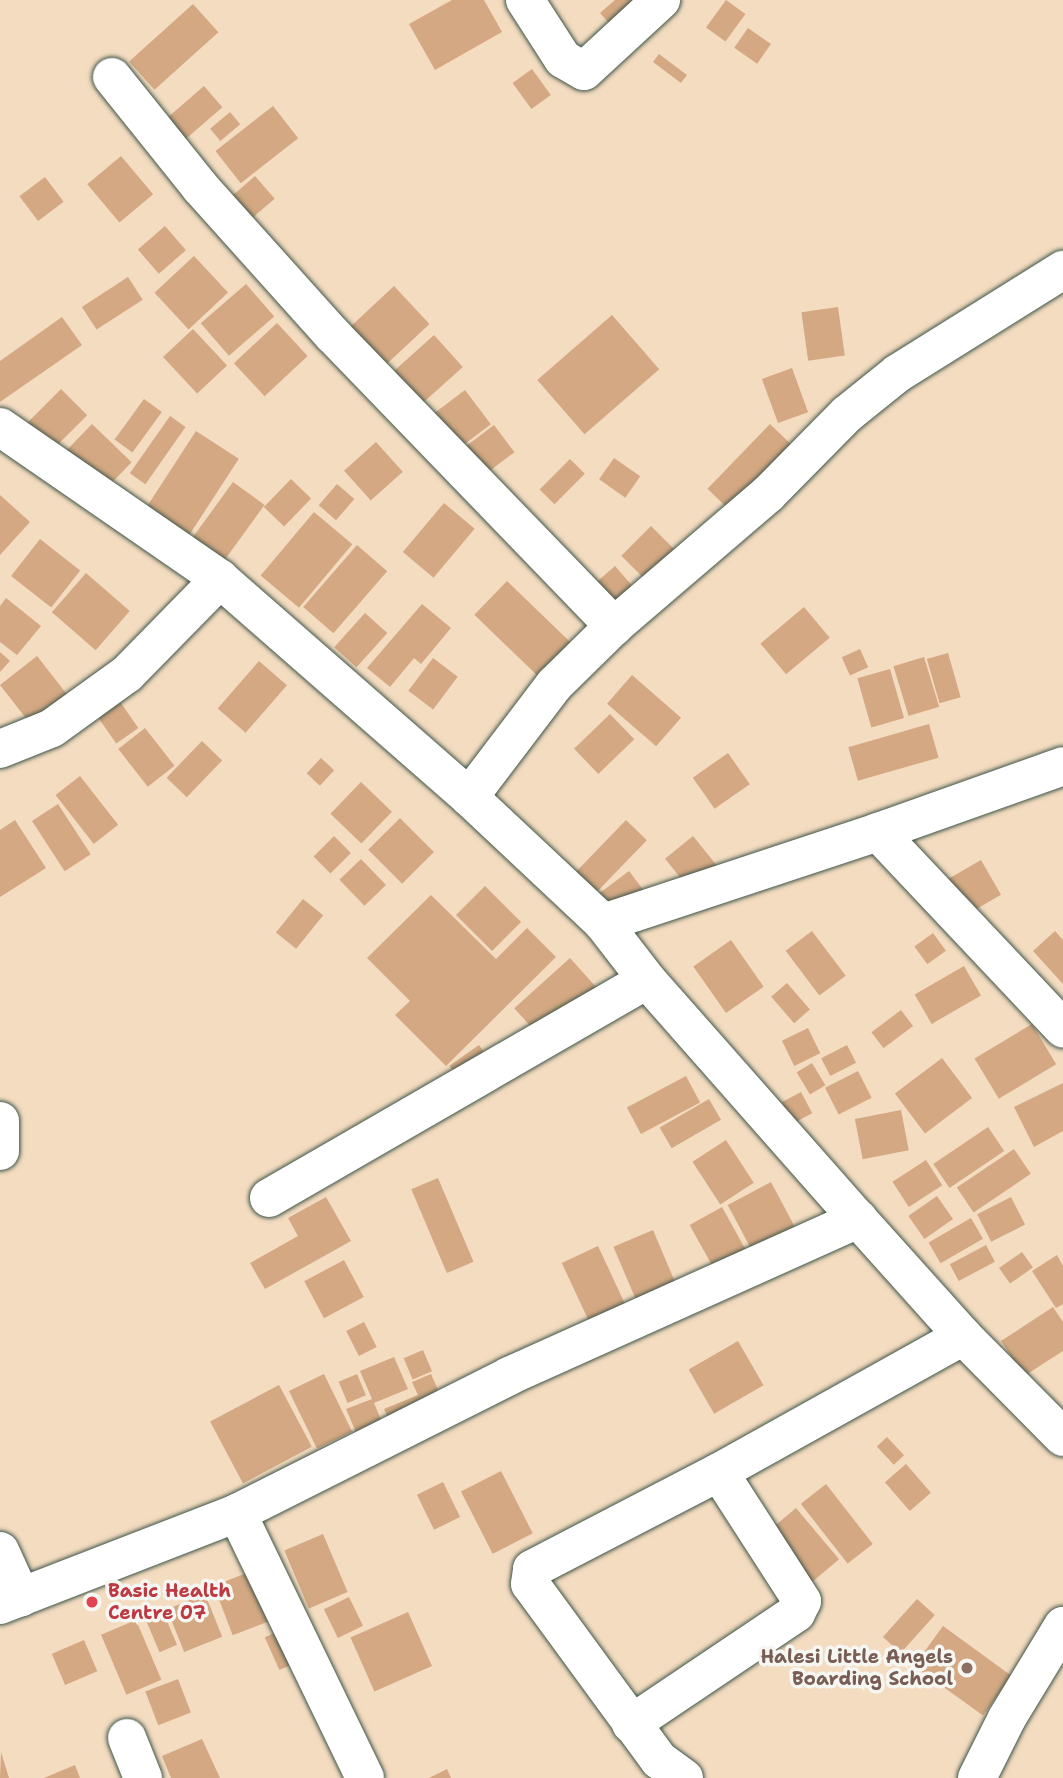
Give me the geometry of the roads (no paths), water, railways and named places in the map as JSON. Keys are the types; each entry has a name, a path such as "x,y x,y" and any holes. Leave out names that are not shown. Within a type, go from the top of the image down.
{"street":[{"path":"525,0 563,59 584,71 661,0"},
{"path":"112,77 200,187 333,335 614,626"},
{"path":"469,797 554,685 614,626 768,494 846,414 898,373 1063,270"},
{"path":"0,427 220,579 469,797 603,923 648,980 858,1219 963,1336 1063,1437"},
{"path":"0,749 52,728 127,674 220,579"},
{"path":"603,923 877,832 1063,766"},
{"path":"877,832 1063,1028"},
{"path":"269,1198 648,980"},
{"path":"0,1121 0,1151"},
{"path":"0,1551 11,1601 237,1513 509,1376 858,1219"},
{"path":"661,1772 631,1724 530,1584 532,1569 719,1472 963,1336"},
{"path":"631,1724 796,1614 802,1601 719,1472"},
{"path":"237,1513 365,1778"},
{"path":"976,1778 1007,1718 1063,1626"},
{"path":"127,1738 143,1778"}],"place":[{"name":"Basic Health Centre 07","path":"92,1602"},
{"name":"Halesi Little Angels Boarding School","path":"967,1668"}]}
